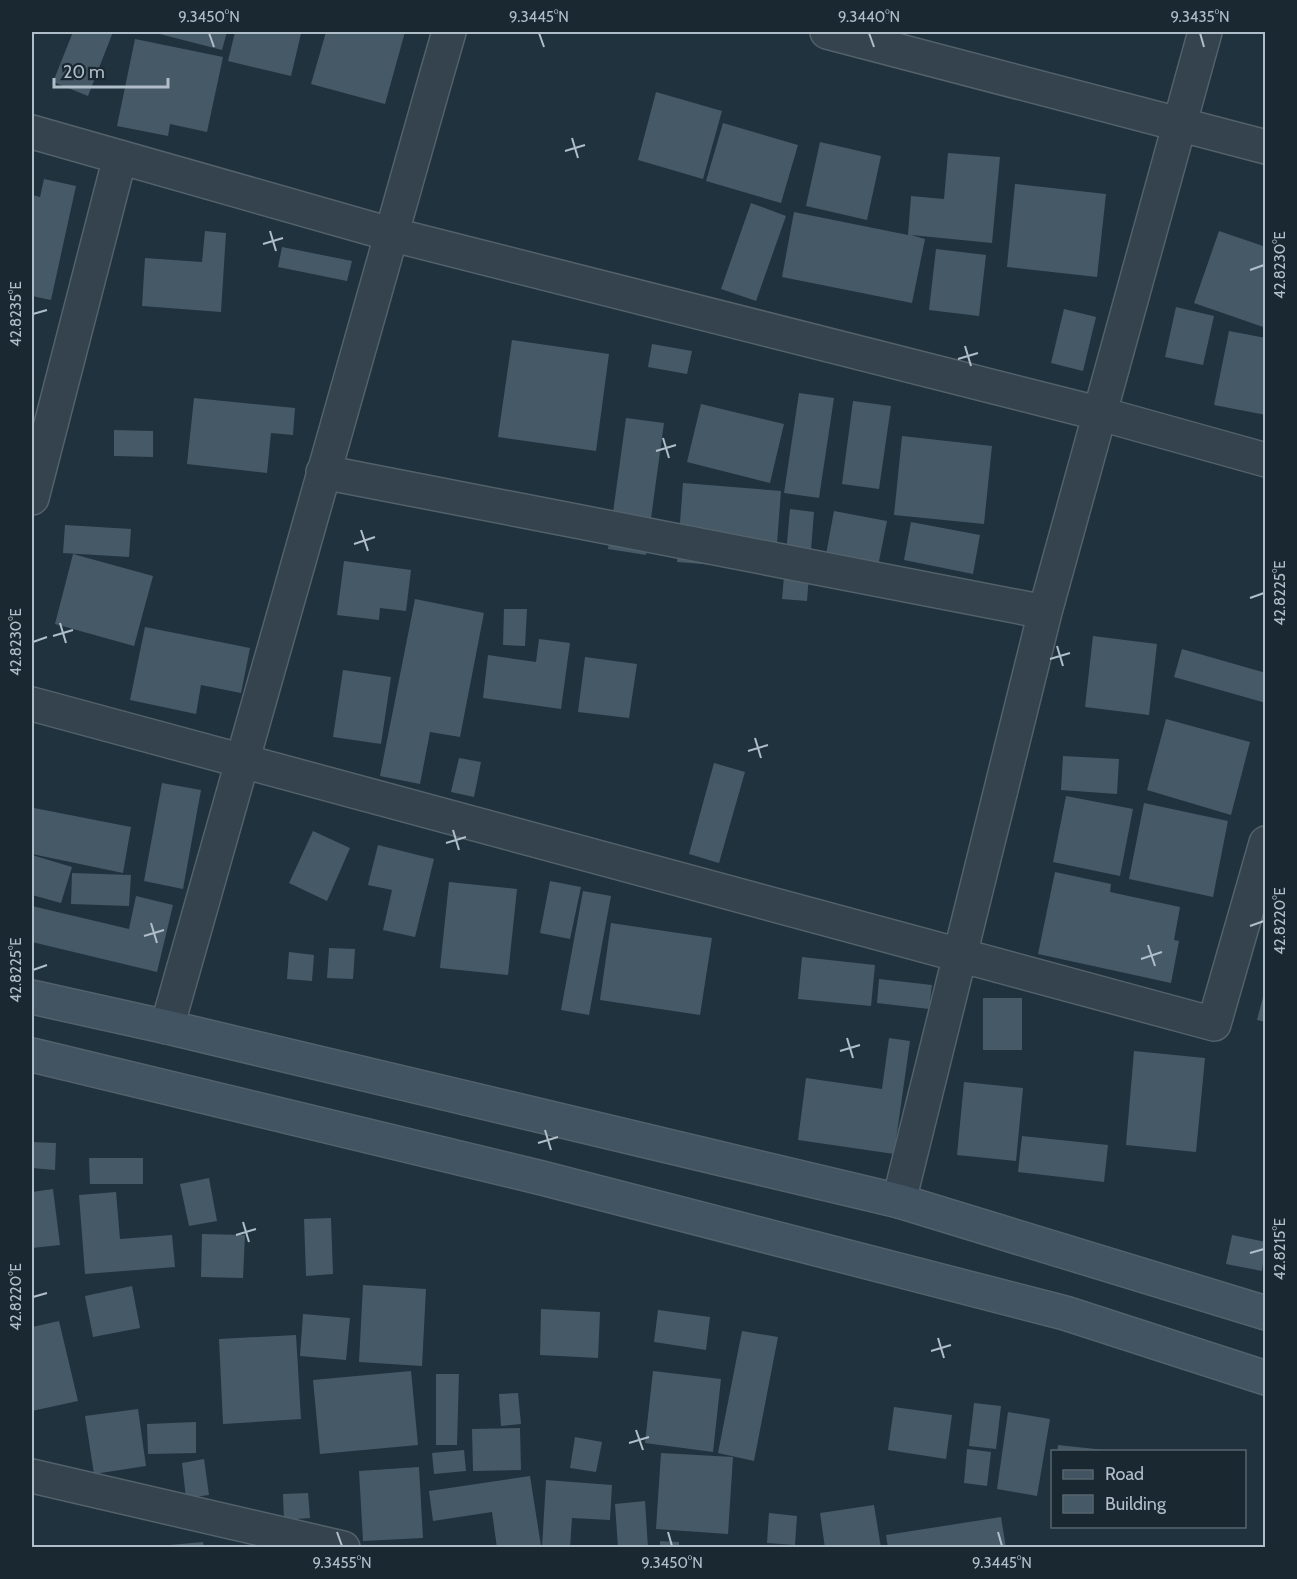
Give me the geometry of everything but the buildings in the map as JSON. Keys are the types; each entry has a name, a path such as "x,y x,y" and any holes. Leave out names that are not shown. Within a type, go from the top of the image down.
{"main road":[{"path":"32,997 899,1201 1266,1313"},
{"path":"32,1055 554,1181 1065,1312 1266,1378"}],"street":[{"path":"167,1027 449,32"},
{"path":"826,32 889,40 1180,125 1266,147"},
{"path":"899,1201 1045,612 1205,32"},
{"path":"32,132 390,234 1101,414 1266,460"},
{"path":"32,498 120,157"},
{"path":"323,472 1045,612"},
{"path":"32,704 959,957 1214,1024 1266,843"},
{"path":"32,1476 343,1548"}]}
